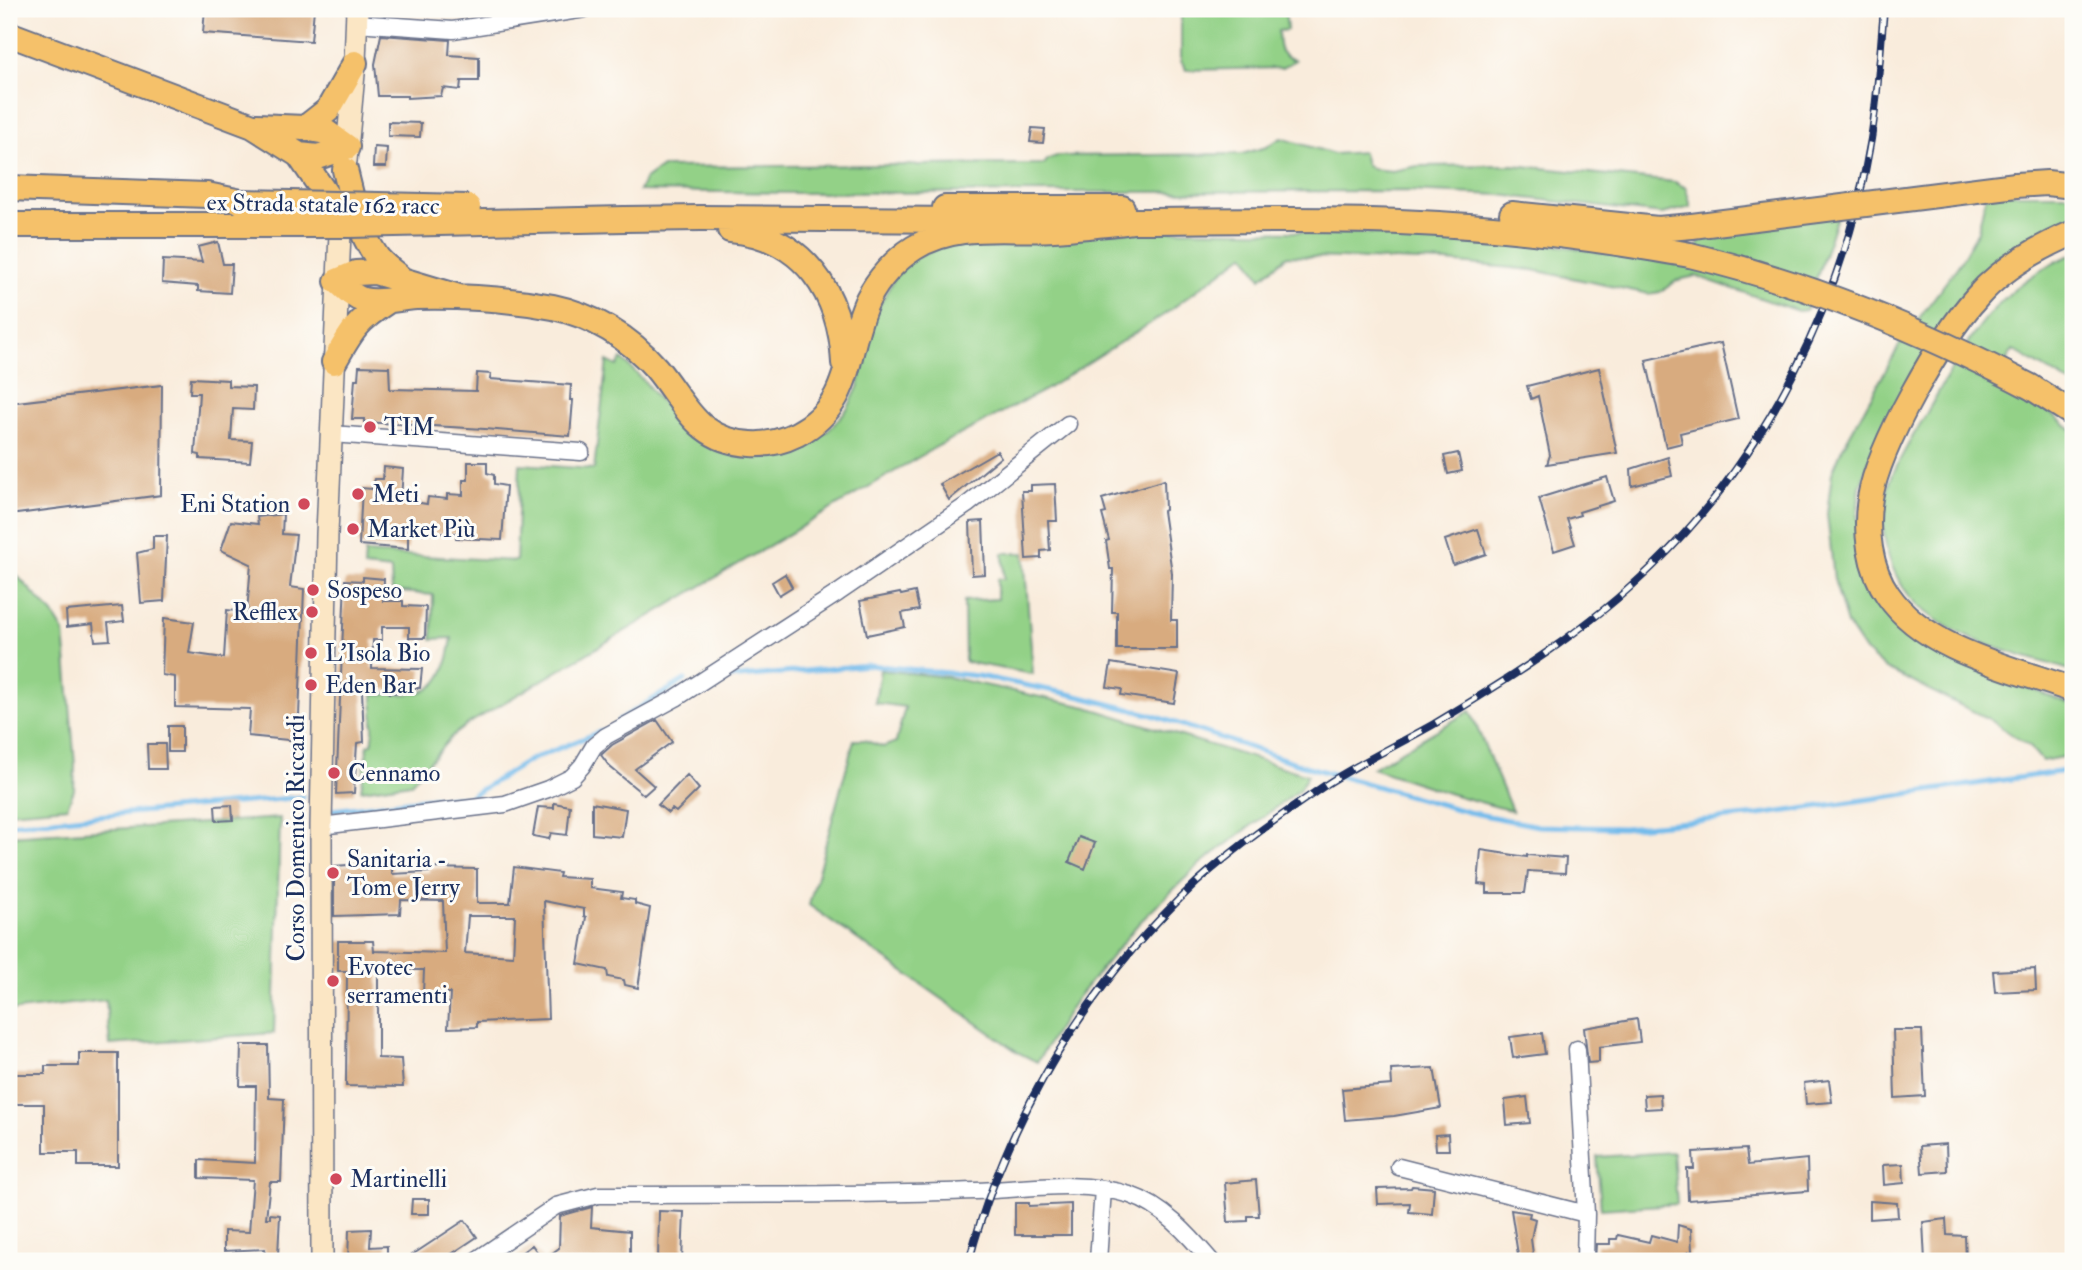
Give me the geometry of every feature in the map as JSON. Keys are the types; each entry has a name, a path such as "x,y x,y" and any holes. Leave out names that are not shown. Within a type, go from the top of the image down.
{"highway":[{"path":"9,34 253,126 299,155 327,195 340,221"},
{"path":"305,128 328,110 355,63"},
{"path":"253,126 305,128 326,132 346,158 358,220 375,256 399,278"},
{"path":"299,155 346,158"},
{"path":"633,218 1456,211 1549,216 1658,229 2016,185 2047,183 2073,186"},
{"path":"9,188 207,195 241,202"},
{"name":"ex Strada statale 162 racc","path":"9,201 241,202 423,207 633,218"},
{"path":"633,218 1361,221 1451,224 1570,236 1690,255 1783,280 1927,335 2031,387 2073,414"},
{"path":"633,218 743,231 762,236 793,254 820,280 831,300 839,322 845,378"},
{"name":"ex Strada statale 162 racc","path":"9,225 350,225 633,218"},
{"path":"459,297 375,272 356,273 337,286 363,299 388,301 412,297 459,297 551,307 570,312 599,324 625,340 655,367 695,421 732,441 770,443 786,439 822,417 836,398 845,378 859,320 869,297 881,278 914,248 933,238 974,229 1052,229 1133,221"},
{"path":"2073,233 2026,257 1996,279 1977,296 1959,320 1913,395 1880,465 1870,497 1868,526 1870,553 1886,594 1910,622 1948,646 2073,690"},
{"path":"334,362 352,329 369,313 388,301"}],"main road":[{"name":"Corso Domenico Riccardi","path":"322,1261 321,826 327,534 340,221 357,16"}],"street":[{"path":"357,16 453,30 585,9"},
{"path":"321,826 505,804 548,789 572,777 594,746 606,736 676,698 849,585 967,505 1068,424"},
{"path":"331,434 581,452"},
{"path":"1577,1049 1586,1214 1585,1261"},
{"path":"1399,1167 1586,1214"},
{"path":"475,1261 556,1206 598,1195 976,1191 1056,1186 1103,1189 1149,1203 1180,1228 1211,1261"},
{"path":"1098,1261 1103,1189"}],"green space":[{"path":"1181,9 1285,9 1287,30 1278,31 1279,46 1282,53 1295,60 1282,68 1186,70 1181,61"},
{"path":"1281,138 1334,154 1363,152 1366,165 1372,169 1392,171 1418,166 1513,165 1675,182 1686,188 1691,207 1662,214 1500,195 1406,191 639,191 644,180 662,167 1044,164 1048,159 1057,156 1242,154 1266,147"},
{"path":"1986,194 2073,194 2073,220 2049,230 2017,249 1868,463 1860,487 1857,516 1886,611 1907,633 1935,653 2073,705 2073,755 2042,761 2030,747 1989,719 1886,669 1865,651 1847,624 1834,579 1827,514 1832,473 1842,449 1902,341 1958,266 1978,231"},
{"path":"1838,214 1806,310 1798,311 1696,276 1678,280 1660,292 1649,294 1533,270 1447,262 1287,256 1261,278 1245,254 1165,314 1045,390 936,447 468,724 452,736 411,783 361,790 368,745 372,744 373,739 373,694 406,694 429,688 443,672 452,638 432,639 433,595 392,591 391,570 364,567 365,553 516,561 520,464 594,469 607,361 617,366 622,359 663,405 668,402 771,454 807,444 829,430 848,408 859,385 872,319 895,277 913,259 963,236 1177,230 1491,235 1690,266 1705,231"},
{"path":"2073,254 2073,385 2013,350 1995,378 2036,402 2073,430 2073,671 1984,643 1941,623 1923,610 1908,594 1892,566 1883,520 1888,489 1897,465 1971,338 2004,298 2047,267"},
{"path":"1003,553 1024,553 1033,674 965,662 964,601 997,599 997,579 1004,579"},
{"path":"9,567 53,614 64,632 75,765 74,790 67,807 9,812"},
{"path":"880,670 947,677 1087,707 1308,775 1299,790 1200,864 1138,924 1077,998 1037,1062 1019,1053 809,905 854,740 864,740 883,747 896,742 905,707 875,703"},
{"path":"1470,711 1512,811 1372,768"},
{"path":"280,818 274,1033 110,1045 106,1000 9,1011 9,836"},
{"path":"1673,1152 1677,1204 1601,1209 1597,1157"}],"building":[{"path":"205,9 314,9 311,41 203,33"},
{"path":"381,35 450,40 449,55 479,57 479,81 461,81 460,90 443,88 441,96 378,96 375,64"},
{"path":"388,122 421,123 420,137 388,136"},
{"path":"1032,128 1045,129 1043,143 1030,142"},
{"path":"374,147 387,148 386,167 373,167"},
{"path":"218,242 223,264 232,264 230,293 198,291 198,286 162,283 163,260 202,262 198,247"},
{"path":"1721,343 1738,419 1680,433 1682,443 1666,447 1646,360"},
{"path":"359,366 389,367 390,389 476,391 477,373 491,374 490,379 571,385 570,400 573,400 570,436 352,419 355,379 358,379"},
{"path":"1599,368 1617,453 1547,464 1550,455 1538,396 1531,399 1527,386"},
{"path":"191,378 228,380 228,386 254,387 253,410 233,409 231,440 252,441 250,462 200,459 200,455 195,454 199,393 190,393"},
{"path":"162,385 161,495 9,515 9,403"},
{"path":"997,451 1001,457 949,500 940,484"},
{"path":"1458,453 1462,471 1448,474 1444,456"},
{"path":"1668,457 1672,476 1632,486 1631,469"},
{"path":"468,462 487,462 487,473 494,475 494,484 506,486 502,540 456,538 456,533 408,534 408,549 359,545 362,488 372,489 375,479 383,479 384,467 403,469 401,500 427,504 428,497 447,499 447,494 463,495 463,480 468,480"},
{"path":"1607,477 1614,501 1579,512 1580,515 1567,519 1575,544 1554,551 1539,498"},
{"path":"1164,480 1163,511 1172,573 1171,620 1177,620 1177,649 1117,649 1117,612 1112,612 1113,569 1110,569 1106,541 1109,540 1102,514 1106,513 1102,499"},
{"path":"1055,484 1057,521 1048,521 1050,550 1041,551 1041,558 1026,559 1022,491 1031,491 1031,485"},
{"path":"283,514 282,534 296,535 290,587 304,589 298,741 248,736 250,709 175,707 175,677 162,675 164,618 194,622 189,653 224,658 227,610 247,612 251,564 221,550 231,521 258,524 257,517"},
{"path":"983,521 985,574 972,575 970,522"},
{"path":"1478,529 1486,554 1453,565 1445,540"},
{"path":"153,536 167,536 164,601 141,603 137,553 153,549"},
{"path":"785,574 792,587 779,595 772,582"},
{"path":"363,577 384,579 383,601 403,601 403,606 426,607 425,638 409,638 409,627 382,627 382,640 373,640 372,668 422,669 420,688 402,688 402,692 389,693 388,689 362,689 364,742 357,743 354,793 336,794 345,580 363,581"},
{"path":"915,592 919,610 902,613 905,627 867,635 860,601"},
{"path":"122,606 124,621 108,623 110,640 95,641 93,624 67,627 66,611"},
{"path":"1111,663 1179,674 1174,703 1121,695 1122,689 1107,687"},
{"path":"657,720 672,742 635,769 654,786 644,795 610,767 601,755 612,745"},
{"path":"168,726 182,726 182,752 168,752"},
{"path":"147,744 165,744 166,769 148,769"},
{"path":"687,775 699,789 676,812 672,809 668,813 658,805"},
{"path":"554,803 570,806 567,835 551,833 549,839 533,836 538,807 554,808"},
{"path":"592,803 626,809 622,837 592,834"},
{"path":"232,805 233,820 216,821 215,806"},
{"path":"1079,837 1095,843 1085,869 1069,862"},
{"path":"1481,850 1527,857 1566,858 1565,873 1528,871 1525,893 1487,893 1487,885 1478,884"},
{"path":"392,862 392,874 429,872 429,868 477,869 477,903 510,903 514,867 560,873 559,877 590,879 590,888 622,892 621,898 635,900 635,904 650,908 638,988 625,985 624,980 608,977 607,970 578,964 586,917 584,909 544,901 548,1019 477,1022 477,1027 448,1028 450,993 423,993 424,970 378,970 378,1058 401,1059 403,1087 346,1086 347,971 338,971 338,941 373,941 374,951 445,953 443,901 401,900 400,914 334,916 334,866","holes":["468,916 515,916 513,956 465,953"]},
{"path":"2035,969 2036,990 1995,992 1993,971"},
{"path":"1637,1019 1640,1042 1599,1047 1599,1062 1588,1063 1584,1028"},
{"path":"1893,1030 1922,1030 1925,1096 1895,1098"},
{"path":"1542,1033 1545,1054 1513,1058 1510,1037"},
{"path":"241,1045 268,1045 269,1098 284,1099 281,1182 270,1182 266,1218 270,1218 270,1214 280,1215 278,1255 264,1255 265,1249 224,1251 224,1231 249,1232 253,1180 199,1178 199,1160 255,1163 256,1086 240,1086"},
{"path":"79,1053 118,1053 118,1166 78,1166 78,1152 44,1152 44,1104 9,1104 9,1074 45,1074 45,1066 79,1066"},
{"path":"1434,1068 1441,1108 1394,1116 1345,1120 1342,1089 1392,1085 1391,1070"},
{"path":"1829,1080 1832,1102 1806,1104 1804,1083"},
{"path":"1660,1094 1661,1108 1645,1109 1644,1095"},
{"path":"1527,1097 1530,1123 1507,1125 1505,1100"},
{"path":"1448,1134 1449,1150 1436,1150 1435,1135"},
{"path":"1946,1144 1947,1171 1922,1173 1920,1146"},
{"path":"1746,1149 1748,1165 1807,1159 1808,1191 1688,1200 1687,1169 1694,1169 1693,1152"},
{"path":"1903,1164 1904,1183 1884,1185 1883,1165"},
{"path":"1256,1180 1259,1216 1248,1216 1248,1221 1228,1222 1225,1183"},
{"path":"1412,1186 1434,1188 1432,1214 1409,1212 1410,1203 1378,1204 1377,1189"},
{"path":"412,1199 429,1199 429,1214 411,1214"},
{"path":"1870,1201 1897,1203 1898,1217 1870,1219"},
{"path":"1015,1203 1029,1203 1029,1206 1071,1204 1071,1235 1015,1235"},
{"path":"592,1207 591,1227 630,1231 630,1261 510,1261 532,1245 543,1260 559,1248 560,1216"},
{"path":"1511,1210 1530,1213 1529,1217 1535,1219 1531,1239 1534,1261 1519,1261"},
{"path":"659,1211 684,1212 682,1261 658,1261"},
{"path":"1946,1219 1947,1235 1965,1236 1966,1261 1925,1261 1923,1222"},
{"path":"465,1220 477,1237 441,1261 403,1261"},
{"path":"1678,1225 1691,1229 1692,1252 1688,1252 1689,1261 1595,1261 1596,1244 1610,1244 1610,1239 1617,1239 1618,1235 1649,1242 1651,1235 1677,1242"},
{"path":"371,1229 370,1247 387,1246 387,1261 348,1261 349,1230"}],"waterway":[{"path":"729,678 868,665 978,676 1065,693 1149,714 1308,767 1468,812 1538,826 1623,828 1759,815 2073,770"},
{"path":"619,720 685,680"},
{"path":"333,810 432,798 469,797 530,760 602,731"},
{"path":"9,824 303,797"}],"railway":[{"path":"969,1261 985,1207 1006,1155 1029,1104 1056,1055 1120,964 1157,922 1212,869 1294,807 1340,776 1491,689 1548,652 1601,612 1652,567 1693,523 1731,476 1765,425 1795,371 1821,314 1842,257 1859,198 1871,139 1884,9"}],"place":[{"name":"TIM","path":"370,427"},
{"name":"Meti","path":"358,494"},
{"name":"Eni Station","path":"304,504"},
{"name":"Market Più","path":"353,529"},
{"name":"Sospeso","path":"313,590"},
{"name":"Refflex","path":"312,612"},
{"name":"L'Isola Bio","path":"311,653"},
{"name":"Eden Bar","path":"311,685"},
{"name":"Cennamo","path":"334,773"},
{"name":"Sanitaria - Tom e Jerry","path":"333,873"},
{"name":"Evotec serramenti","path":"333,981"},
{"name":"Martinelli","path":"336,1179"}]}
